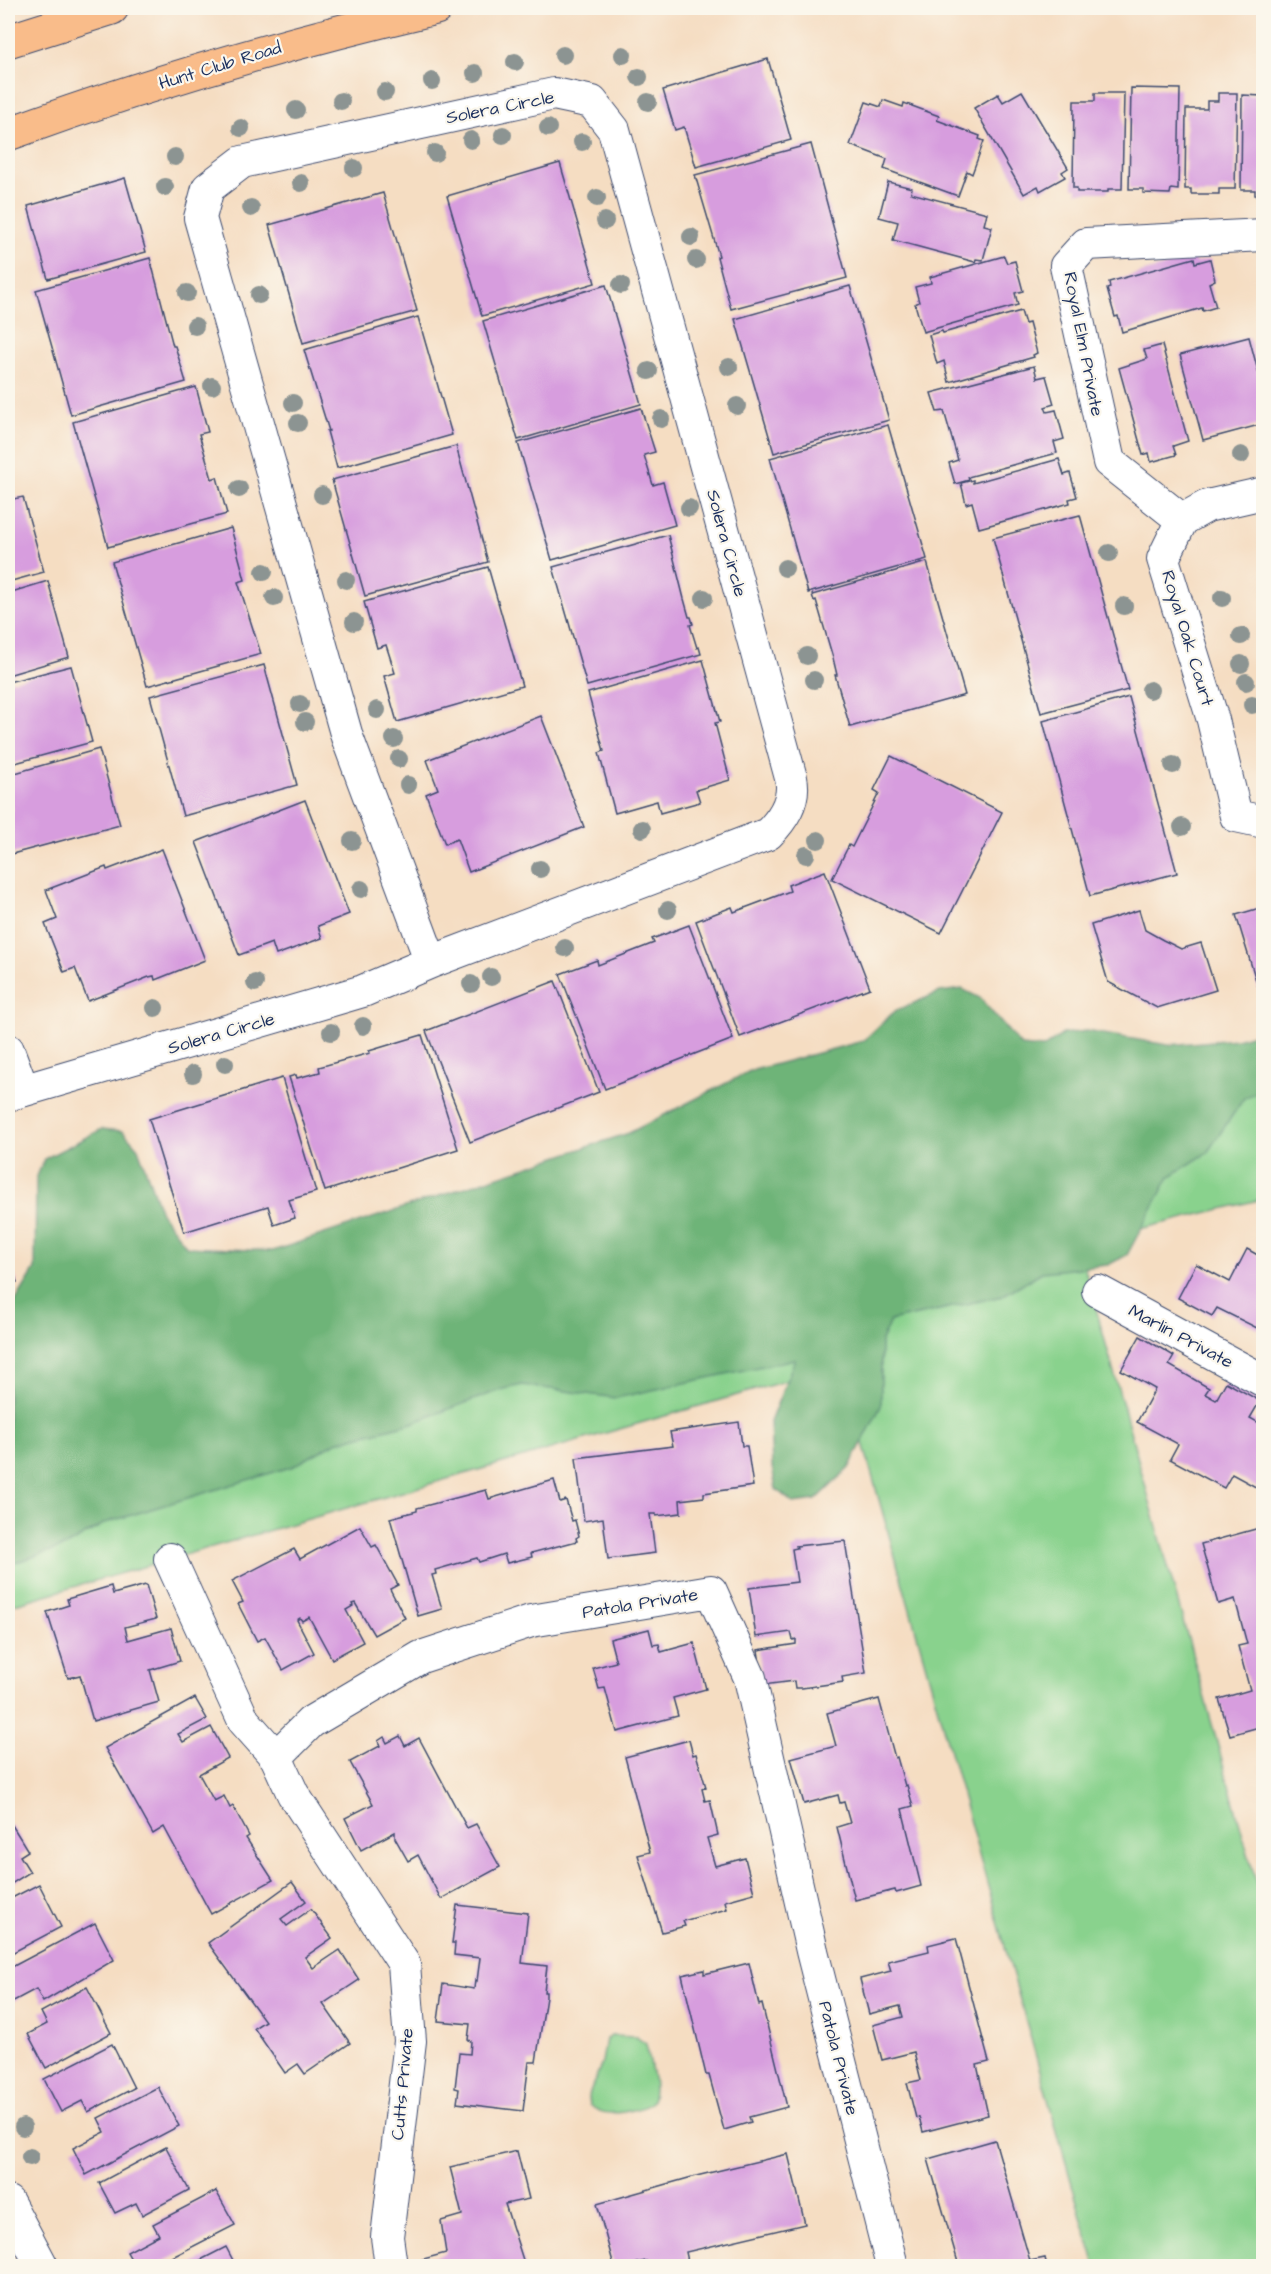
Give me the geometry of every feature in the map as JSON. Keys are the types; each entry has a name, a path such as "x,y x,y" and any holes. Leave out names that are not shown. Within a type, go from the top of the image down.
{"main road":[{"path":"8,41 112,8"},
{"name":"Hunt Club Road","path":"8,134 135,90 307,39 436,8"}],"street":[{"name":"Solera Circle","path":"15,1092 363,991 431,962 768,834 783,819 793,787 614,130 592,102 554,94 242,162 208,188 200,218 347,737 431,962"},
{"name":"Royal Elm Private","path":"1182,520 1109,462 1066,266 1086,243 1263,236"},
{"path":"1182,520 1207,506 1263,494"},
{"name":"Royal Oak Court","path":"1182,520 1163,559 1213,720 1236,816 1263,822"},
{"path":"8,1050 15,1092"},
{"name":"Marlin Private","path":"1098,1292 1263,1381"},
{"path":"170,1559 244,1721 276,1757"},
{"name":"Patola Private","path":"276,1757 311,1722 421,1657 531,1622 711,1592 750,1678 812,1951 892,2266"},
{"name":"Cutts Private","path":"276,1757 293,1794 404,1964 410,2042 387,2237 391,2266"},
{"path":"8,2202 42,2266"}],"green space":[{"path":"962,989 980,998 1021,1046 1043,1048 1063,1034 1086,1031 1168,1045 1237,1039 1263,1031 1263,1089 1244,1098 1207,1153 1169,1177 1127,1255 1108,1265 1042,1272 1002,1296 890,1321 881,1341 881,1406 849,1468 816,1500 793,1503 776,1489 772,1467 770,1422 795,1359 616,1398 522,1385 500,1390 409,1424 336,1442 294,1466 105,1523 66,1546 8,1565 8,1310 35,1269 36,1179 44,1159 102,1129 123,1131 138,1148 161,1213 187,1247 273,1251 629,1133 750,1071 863,1041 895,1011 940,992"},
{"path":"1263,1035 1263,1199 1078,1244 1263,1907 1263,2266 1095,2266 841,1365 8,1606 8,1411"},
{"path":"611,2036 636,2037 646,2044 653,2075 654,2092 650,2103 644,2107 609,2113 601,2112 589,2105 588,2098 602,2062 606,2039"}],"building":[{"path":"768,59 791,140 696,167 684,127 675,130 663,90"},
{"path":"1131,88 1180,89 1178,190 1171,189 1170,194 1143,193 1143,189 1129,189"},
{"path":"1022,91 1068,168 1062,172 1065,177 1040,191 1038,186 1024,194 974,108 998,94 1003,102"},
{"path":"1095,93 1124,93 1122,189 1108,189 1108,192 1077,192 1077,188 1073,188 1074,101 1095,101"},
{"path":"1218,93 1237,93 1235,189 1219,189 1219,194 1191,194 1191,189 1185,189 1186,109 1207,109 1207,101 1218,101"},
{"path":"1242,95 1263,96 1263,195 1255,195 1255,190 1241,190"},
{"path":"883,100 903,107 904,103 939,116 937,120 980,136 979,139 984,141 972,174 967,171 958,196 884,169 887,159 850,145 866,102 881,107"},
{"path":"811,144 847,278 731,309 717,257 719,256 695,175"},
{"path":"560,163 595,283 482,316 447,196"},
{"path":"125,178 146,252 48,279 28,206"},
{"path":"888,182 912,188 911,193 987,213 984,225 992,227 983,260 976,259 975,262 893,240 898,222 879,217"},
{"path":"383,193 417,311 303,343 269,225"},
{"path":"1004,256 1007,263 1015,261 1023,291 1015,293 1018,305 923,332 915,304 919,302 915,287 931,283 930,277"},
{"path":"150,258 173,346 175,346 186,382 71,415 36,290"},
{"path":"1194,258 1195,263 1210,259 1215,280 1209,283 1216,307 1203,311 1202,308 1122,332 1107,289 1110,288 1109,282"},
{"path":"606,285 641,404 518,440 483,321"},
{"path":"850,286 889,420 774,453 735,319"},
{"path":"1021,311 1025,324 1029,323 1037,353 1033,355 1034,357 949,382 944,361 937,364 929,335"},
{"path":"418,317 452,435 337,468 327,431 329,431 304,350"},
{"path":"1249,337 1263,390 1263,424 1203,440 1180,355"},
{"path":"1162,345 1188,441 1173,446 1176,455 1151,462 1149,453 1143,455 1119,368 1147,359 1144,350"},
{"path":"1034,366 1037,378 1046,376 1054,404 1045,407 1047,412 1056,410 1064,439 1054,442 1057,453 968,477 969,480 955,484 949,463 958,460 944,411 937,412 931,393"},
{"path":"196,387 208,432 199,434 212,479 217,477 227,514 108,547 73,422"},
{"path":"641,408 655,452 644,455 653,485 663,482 675,525 552,560 518,443"},
{"path":"888,425 927,559 808,593 770,458"},
{"path":"456,446 488,562 365,596 332,480"},
{"path":"1059,459 1064,475 1070,473 1077,497 1069,499 1070,503 979,528 972,502 966,504 961,483 973,480 973,483"},
{"path":"23,497 44,572 8,582 8,500"},
{"path":"1080,515 1128,690 1041,713 993,538"},
{"path":"231,528 245,580 238,582 261,654 147,686 112,562"},
{"path":"668,535 689,617 693,624 690,625 701,654 587,686 553,567"},
{"path":"927,562 965,695 850,727 835,675 837,675 833,658 816,600 814,601 812,595"},
{"path":"488,567 522,686 397,722 384,676 395,673 386,645 377,648 364,602"},
{"path":"48,581 69,657 8,675 8,593"},
{"path":"703,660 720,722 715,723 730,780 696,790 700,802 660,813 657,801 615,813 599,753 604,751 588,693"},
{"path":"264,665 297,785 183,816 150,696"},
{"path":"71,666 92,742 8,765 8,682"},
{"path":"1129,697 1177,873 1090,896 1043,721"},
{"path":"541,716 584,827 469,872 457,839 445,844 426,794 438,789 427,760"},
{"path":"99,749 120,825 12,854 8,839 8,812 12,810 8,793 8,775"},
{"path":"891,756 1002,812 941,933 832,879 849,845 852,847 879,793 874,790"},
{"path":"305,800 349,914 318,926 322,938 276,955 272,943 239,955 196,842"},
{"path":"162,849 205,960 155,980 154,976 149,977 88,1001 75,968 64,972 45,924 57,919 46,890"},
{"path":"825,871 870,988 740,1037 696,921 732,907 734,912 790,891 788,885"},
{"path":"1263,907 1263,1000 1262,1000 1236,915"},
{"path":"1139,910 1145,930 1163,940 1181,949 1201,943 1216,990 1157,1008 1108,982 1091,925"},
{"path":"689,925 733,1039 605,1089 560,974 597,960 598,965 654,943 652,939"},
{"path":"555,981 599,1092 470,1142 426,1031"},
{"path":"422,1035 458,1149 325,1191 289,1077 296,1075 297,1078 320,1072 319,1067"},
{"path":"282,1078 316,1192 289,1200 295,1218 274,1225 268,1206 184,1232 149,1119"},
{"path":"1247,1249 1263,1258 1263,1321 1259,1329 1217,1308 1212,1316 1178,1298 1196,1264 1230,1282"},
{"path":"8,1256 17,1282 8,1285"},
{"path":"1140,1336 1174,1356 1169,1365 1209,1388 1205,1394 1216,1400 1226,1382 1260,1401 1250,1418 1259,1423 1263,1416 1263,1491 1232,1474 1224,1488 1170,1459 1178,1444 1137,1422 1155,1389 1121,1370"},
{"path":"739,1422 742,1446 747,1446 753,1486 704,1493 704,1497 680,1500 681,1513 656,1516 656,1514 650,1514 655,1553 608,1559 603,1518 584,1521 576,1458 673,1446 670,1432"},
{"path":"554,1480 560,1502 566,1500 572,1521 575,1520 579,1536 576,1538 577,1541 531,1553 532,1557 507,1563 504,1554 479,1562 477,1558 435,1570 436,1574 432,1575 442,1609 418,1616 390,1518 417,1511 417,1508 486,1490 489,1499"},
{"path":"360,1526 372,1547 376,1545 398,1585 390,1589 405,1618 374,1635 355,1603 352,1604 353,1606 346,1610 363,1642 332,1659 309,1617 302,1621 300,1618 297,1620 314,1653 283,1670 265,1637 257,1641 238,1604 243,1602 232,1581 294,1549 300,1559"},
{"path":"1263,1527 1263,1726 1230,1735 1219,1699 1250,1690 1238,1646 1247,1644 1235,1599 1218,1604 1201,1544"},
{"path":"845,1541 866,1673 842,1677 843,1682 802,1688 795,1688 794,1681 763,1685 758,1650 796,1644 796,1639 793,1640 791,1632 756,1637 749,1588 797,1582 792,1549 797,1548 796,1546"},
{"path":"146,1585 156,1619 125,1627 128,1640 171,1628 180,1661 150,1670 159,1702 93,1721 80,1675 68,1678 47,1612 69,1605 67,1599 111,1586 113,1594"},
{"path":"649,1629 653,1645 659,1644 661,1652 694,1643 706,1689 673,1698 678,1716 617,1732 605,1688 599,1689 593,1668 616,1662 610,1639"},
{"path":"195,1698 207,1719 178,1734 183,1742 211,1727 228,1758 199,1774 214,1801 224,1796 230,1808 233,1806 249,1836 246,1838 273,1880 211,1914 164,1827 153,1834 105,1748"},
{"path":"879,1699 895,1758 897,1757 913,1806 902,1809 921,1886 855,1900 837,1827 850,1823 844,1802 840,1803 838,1795 804,1804 791,1758 836,1746 827,1713"},
{"path":"400,1736 405,1746 419,1738 467,1828 476,1824 500,1867 441,1899 418,1855 408,1861 395,1838 395,1832 361,1850 345,1818 373,1804 350,1762 380,1746 378,1741 384,1737 387,1743"},
{"path":"689,1740 693,1755 696,1754 706,1787 702,1789 705,1801 710,1800 718,1835 707,1838 715,1866 745,1858 754,1893 725,1901 727,1909 683,1921 685,1926 662,1932 638,1855 650,1852 625,1757"},
{"path":"12,1825 28,1851 20,1856 30,1872 8,1886 8,1828"},
{"path":"292,1882 306,1901 281,1919 287,1926 311,1909 332,1938 305,1957 313,1968 340,1950 359,1980 323,2004 350,2043 305,2074 298,2064 285,2073 254,2028 265,2021 208,1943"},
{"path":"39,1884 61,1927 8,1955 8,1900"},
{"path":"457,1905 528,1913 522,1963 547,1966 544,1992 546,1992 546,1997 536,2062 529,2062 523,2111 457,2103 459,2089 455,2088 459,2053 470,2054 471,2041 468,2040 470,2024 438,2021 443,1984 474,1989 480,1958 454,1955 455,1943 452,1943"},
{"path":"95,1923 114,1960 43,2002 36,1989 8,2004 8,1969"},
{"path":"956,1938 989,2062 977,2065 988,2115 923,2132 919,2117 916,2118 907,2083 921,2080 914,2052 882,2060 873,2025 903,2017 900,2006 869,2014 860,1979 891,1971 888,1961 929,1951 928,1945"},
{"path":"749,1963 759,2005 762,2004 787,2107 749,2117 751,2122 724,2130 709,2075 706,2075 682,1975 704,1970 704,1974"},
{"path":"87,1987 111,2033 46,2068 28,2034 47,2024 41,2012"},
{"path":"112,2044 134,2088 88,2112 82,2101 61,2112 44,2079"},
{"path":"158,2087 179,2126 86,2175 73,2148 105,2132 98,2118"},
{"path":"995,2140 1030,2261 1045,2258 1047,2266 959,2266 928,2159"},
{"path":"166,2147 189,2190 142,2215 136,2203 115,2213 99,2183"},
{"path":"517,2151 529,2199 505,2204 525,2266 417,2266 416,2261 446,2253 441,2221 462,2215 450,2167"},
{"path":"788,2154 805,2224 686,2252 689,2266 647,2266 646,2261 637,2263 637,2266 614,2266 597,2204 692,2177"},
{"path":"216,2191 235,2225 155,2266 135,2266 127,2252 159,2235 153,2224"},
{"path":"226,2247 236,2266 189,2266"}]}
